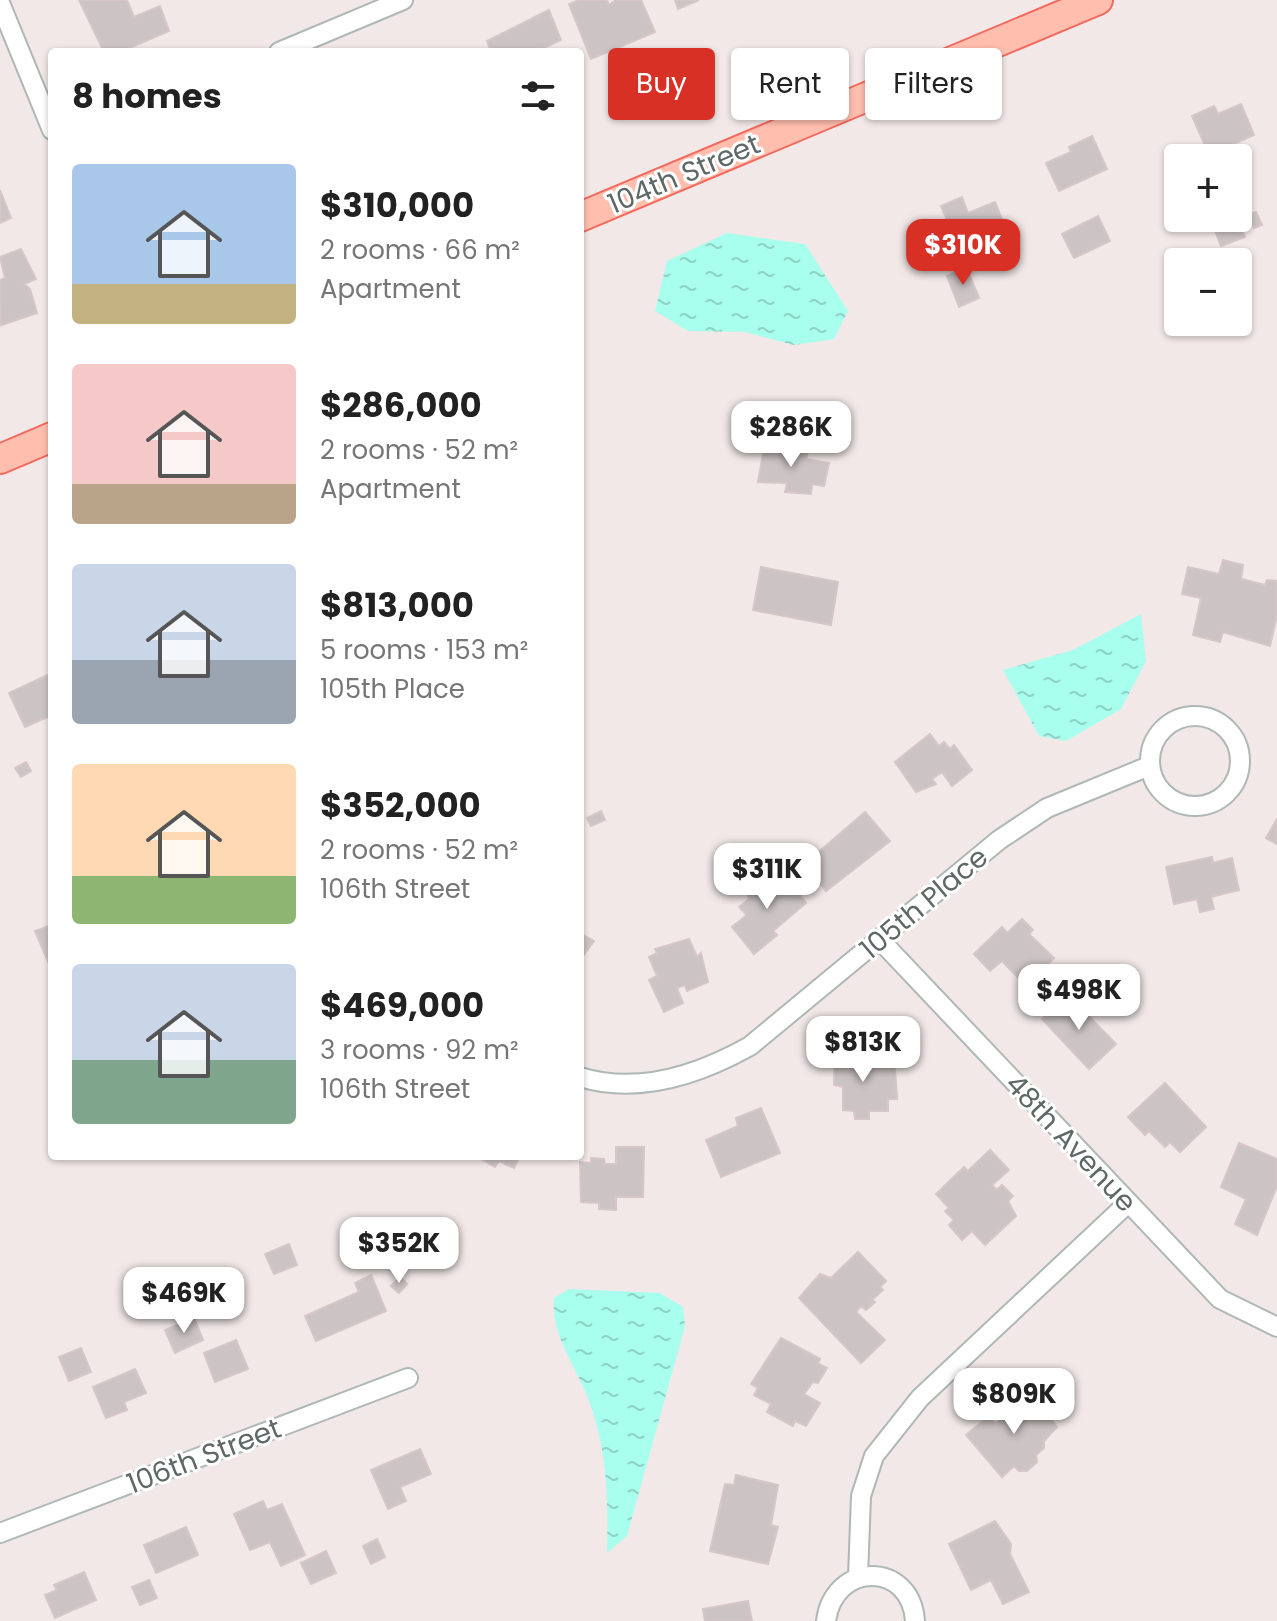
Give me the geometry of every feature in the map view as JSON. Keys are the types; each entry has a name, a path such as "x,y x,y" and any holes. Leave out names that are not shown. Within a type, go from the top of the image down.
{"main road":[{"name":"104th Street","path":"584,215 1090,2"},
{"path":"0,459 48,439"}],"street":[{"path":"289,48 403,0"},
{"path":"0,3 48,120"},
{"path":"1181,717 1212,719 1235,739 1240,754 1235,782 1214,802 1200,806 1172,801 1153,780 1149,766 1156,736 1181,717"},
{"name":"105th Place","path":"584,1078 599,1083 629,1083 669,1079 714,1066 750,1046 999,840 1047,808 1149,766"},
{"name":"48th Avenue","path":"880,940 1220,1299 1277,1327"},
{"path":"858,1577 861,1496 874,1456 920,1398 1128,1203"},
{"name":"106th Street","path":"0,1533 408,1378"},
{"path":"826,1621 834,1593 858,1577 887,1578 899,1586 909,1597 915,1621"}],"water":[{"path":"727,233 805,244 848,311 834,339 794,345 745,332 688,331 655,311 667,261"},
{"path":"1141,614 1146,661 1121,709 1066,741 1039,736 1003,670 1073,650"},
{"path":"569,1289 660,1293 683,1307 685,1326 627,1536 607,1553 602,1447 588,1398 562,1342 554,1313 554,1298"}],"building":[{"path":"79,0 127,0 134,17 160,6 169,31 129,48 102,48"},
{"path":"579,0 607,0 609,5 616,0 641,0 655,32 617,48 608,48 608,52 591,59 569,4"},
{"path":"675,0 699,0 678,9"},
{"path":"549,10 561,40 544,48 490,48 487,41"},
{"path":"1241,104 1254,135 1234,144 1204,144 1192,116 1214,106 1218,114"},
{"path":"1092,136 1107,169 1059,191 1046,163 1071,152 1069,147"},
{"path":"0,190 11,218 0,223"},
{"path":"962,197 968,213 995,202 1011,241 996,247 993,242 962,255 941,206"},
{"path":"1256,212 1262,225 1254,228 1252,214"},
{"path":"1098,216 1110,241 1074,258 1062,234"},
{"path":"1216,232 1243,232 1245,237 1221,246"},
{"path":"21,249 36,279 24,284 30,289 37,313 1,325 0,280 5,278 0,257"},
{"path":"966,267 979,298 959,307 947,276"},
{"path":"765,442 798,446 797,453 808,452 806,459 829,463 824,486 812,484 811,494 785,492 787,483 758,482"},
{"path":"1223,560 1243,565 1241,579 1265,585 1267,580 1277,581 1277,615 1270,646 1223,632 1220,642 1193,635 1201,598 1182,594 1188,567 1219,574"},
{"path":"761,567 838,582 831,625 753,610"},
{"path":"48,675 48,717 25,727 9,693"},
{"path":"930,734 939,746 944,742 950,749 954,745 972,770 952,786 942,772 932,779 936,784 916,792 895,762"},
{"path":"26,762 31,771 21,777 15,768"},
{"path":"601,811 605,820 591,826 587,818"},
{"path":"865,812 890,841 826,891 805,864"},
{"path":"1277,819 1277,844 1266,838"},
{"path":"1212,857 1213,863 1232,858 1239,890 1211,897 1214,909 1200,912 1197,899 1174,904 1166,867"},
{"path":"780,872 806,903 773,931 777,935 754,954 732,927 747,915 739,907 749,899 746,889 754,882 764,886"},
{"path":"1022,919 1033,930 1029,934 1054,958 1027,987 1002,961 990,971 974,954 1002,927 1007,933"},
{"path":"48,926 48,962 35,931"},
{"path":"584,935 594,941 584,955"},
{"path":"689,939 697,957 701,953 708,982 687,991 685,985 677,988 683,1003 664,1012 649,980 657,976 649,957 657,953 655,949"},
{"path":"1067,994 1116,1044 1089,1069 1042,1019"},
{"path":"835,1049 863,1050 863,1069 871,1069 871,1065 895,1068 897,1099 888,1099 888,1111 869,1111 869,1119 855,1119 854,1111 843,1110 843,1087 834,1085"},
{"path":"1165,1083 1206,1127 1180,1152 1170,1142 1165,1147 1149,1131 1145,1135 1128,1117"},
{"path":"761,1108 780,1153 721,1177 706,1140 738,1126 736,1118"},
{"path":"1239,1143 1277,1159 1277,1186 1257,1235 1235,1224 1246,1199 1221,1187"},
{"path":"616,1147 644,1147 643,1197 616,1197 616,1210 599,1209 599,1203 581,1202 580,1162 591,1163 591,1158 604,1159 605,1164 616,1164"},
{"path":"990,1150 1009,1170 992,1185 997,1190 1002,1185 1013,1196 1008,1201 1016,1216 985,1245 972,1231 962,1240 949,1225 954,1220 945,1211 949,1208 936,1194 964,1167 968,1171"},
{"path":"483,1160 518,1160 514,1168 499,1161 495,1167"},
{"path":"289,1244 297,1265 274,1274 265,1254"},
{"path":"858,1252 886,1281 880,1287 883,1290 872,1300 875,1302 866,1310 861,1306 856,1312 885,1340 861,1363 799,1298 820,1274 831,1278"},
{"path":"371,1275 386,1311 316,1341 305,1316 359,1292 355,1283"},
{"path":"400,1277 407,1284 399,1293 391,1286"},
{"path":"194,1318 203,1340 175,1353 165,1330"},
{"path":"781,1338 820,1359 818,1363 827,1368 818,1383 813,1382 804,1394 820,1403 806,1426 795,1421 793,1426 767,1412 771,1404 754,1395 758,1388 751,1384"},
{"path":"236,1340 248,1369 215,1382 204,1353"},
{"path":"81,1348 91,1372 69,1381 59,1357"},
{"path":"135,1369 146,1393 124,1402 127,1410 106,1418 93,1387"},
{"path":"1031,1394 1057,1427 1036,1455 1037,1462 1027,1471 1019,1471 1014,1466 1002,1477 966,1435 988,1417 996,1424 1018,1398 1022,1402"},
{"path":"420,1449 431,1474 400,1487 406,1501 388,1509 371,1470"},
{"path":"736,1475 778,1485 771,1525 778,1527 768,1564 710,1551 725,1484 734,1485"},
{"path":"263,1501 267,1510 282,1504 305,1555 281,1566 270,1542 250,1550 234,1514"},
{"path":"995,1521 1011,1544 1010,1554 1029,1592 1003,1604 991,1580 971,1590 949,1544"},
{"path":"186,1527 198,1555 156,1573 144,1545"},
{"path":"377,1539 385,1557 371,1564 363,1546"},
{"path":"326,1551 336,1573 311,1584 301,1563"},
{"path":"84,1572 96,1600 55,1618 45,1595 57,1590 54,1585"},
{"path":"149,1580 157,1598 140,1605 132,1587"},
{"path":"748,1601 752,1621 705,1621 703,1609"}]}
